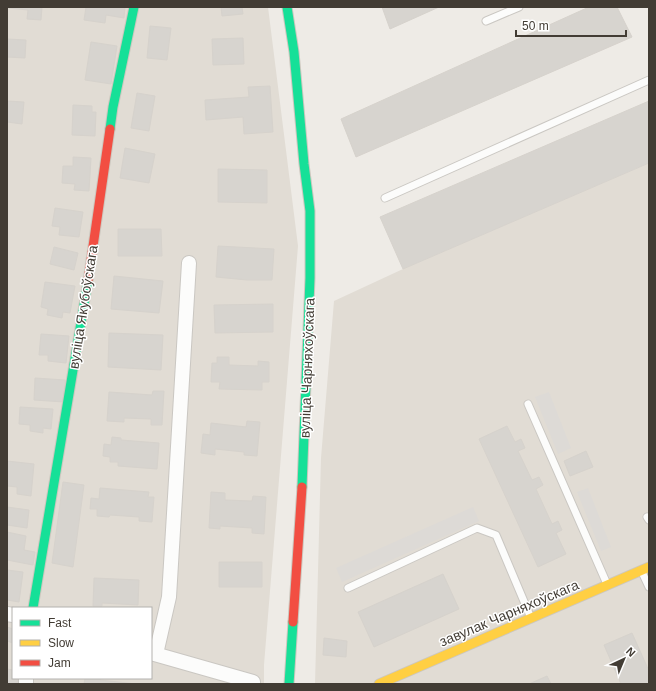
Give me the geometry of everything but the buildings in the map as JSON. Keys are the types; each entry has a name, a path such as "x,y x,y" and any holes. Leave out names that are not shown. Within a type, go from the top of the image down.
{"street":[{"name":"вуліца Якубоўскага","path":"32,607 83,316 113,107 134,7"},
{"name":"вуліца Чарняхоўскага","path":"287,7 294,52 304,164 310,211 310,278 304,460 289,684"},
{"path":"189,263 168,597 154,654 253,682"},
{"name":"завулак Чарняхоўскага","path":"379,684 608,586 645,568"}],"lane":[{"path":"486,21 519,7"},
{"path":"385,198 649,80"},
{"path":"528,404 608,586"},
{"path":"348,588 477,528 496,535 531,618"},
{"path":"645,568 649,587"}],"shaded area":[{"path":"7,7 268,7 298,246 264,665 264,684 7,684"},
{"path":"649,163 649,684 315,684 321,458 334,301 403,269"},
{"path":"549,392 571,448 558,454 535,397"},
{"path":"588,488 611,547 601,551 577,492"},
{"path":"473,507 479,521 342,582 336,568"}],"traffic: fast":[{"path":"110,129 113,107 134,7"},
{"path":"287,7 294,52 304,164 310,211 310,278 302,487"},
{"path":"33,607 88,281"},
{"path":"289,684 293,622"}],"traffic: slow":[{"path":"379,684 649,567"}],"traffic: jam":[{"path":"88,281 110,129"},
{"path":"293,622 302,487"}]}
